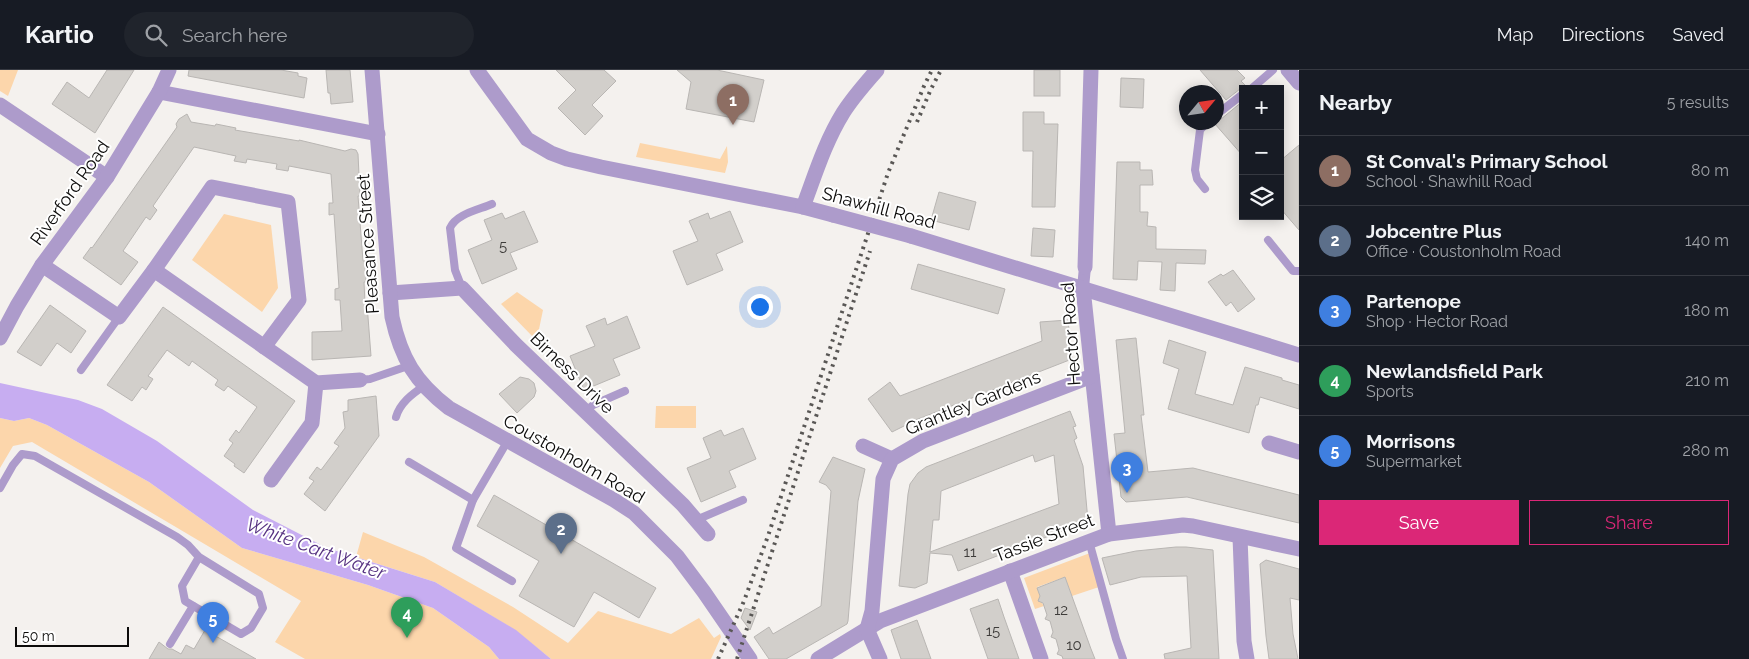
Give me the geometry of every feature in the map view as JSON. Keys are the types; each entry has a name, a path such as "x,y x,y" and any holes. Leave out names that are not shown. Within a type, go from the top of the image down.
{"street":[{"name":"Riverford Road","path":"0,338 42,265 107,177 159,92 169,70"},
{"name":"Pleasance Street","path":"372,70 392,317 396,338 408,366 438,400"},
{"name":"Shawhill Road","path":"477,70 527,140 567,159 803,207 833,215 911,236 1299,355"},
{"path":"803,207 823,150 832,132 852,100 877,70"},
{"name":"Hector Road","path":"1091,70 1083,288 1109,534"},
{"path":"1288,70 1299,83"},
{"path":"159,92 378,134"},
{"path":"0,105 107,177"},
{"path":"42,265 119,317 212,187 288,202 299,300 264,347"},
{"path":"154,270 316,383 360,380"},
{"path":"390,293 462,288"},
{"name":"Birness Drive","path":"462,288 514,343 683,505 708,534"},
{"name":"Grantley Gardens","path":"867,629 872,611 883,479 892,459 923,441 1092,376"},
{"path":"271,480 312,423 316,383"},
{"name":"Coustonholm Road","path":"438,400 458,414 614,500 645,522 682,563 750,659"},
{"path":"1269,443 1299,452"},
{"path":"864,446 892,459"},
{"name":"Tassie Street","path":"818,659 880,621 1109,534 1183,525 1299,549"},
{"path":"1240,537 1244,641 1247,659"},
{"path":"1010,571 1041,659"},
{"path":"867,629 880,659"}],"lane":[{"path":"1256,85 1273,70"},
{"path":"1224,109 1239,97"},
{"path":"1200,130 1196,170 1197,179 1205,189"},
{"path":"462,288 455,270 450,228 452,223 458,218 492,204"},
{"path":"1268,240 1293,271 1299,271"},
{"path":"81,370 119,317"},
{"path":"360,380 370,380 408,366"},
{"path":"396,417 399,409 412,394 424,386"},
{"path":"585,412 593,405 625,391"},
{"path":"508,442 473,500 456,548 512,581"},
{"path":"0,488 13,465 22,454 35,456 177,537 200,557 260,594 263,608 251,628 240,634 185,601 182,586 200,557"},
{"path":"409,462 473,500"},
{"path":"696,520 743,500"},
{"path":"1090,542 1123,659"},
{"path":"170,644 193,606"}],"shaded area":[{"path":"0,70 18,70 8,96 0,91"},
{"path":"640,143 720,159 727,146 728,162 725,173 636,157"},
{"path":"224,214 271,225 278,288 262,312 192,260"},
{"path":"517,292 543,310 538,334 534,338 501,304"},
{"path":"656,406 696,406 696,428 655,428"},
{"path":"0,418 14,421 29,418 47,425 149,482 242,548 368,585 433,608 489,647 499,659 305,659 275,642 301,601 32,442 13,446 0,468"},
{"path":"363,532 424,557 513,607 568,643 598,611 671,634 699,618 714,638 720,634 721,637 711,659 551,659 515,630 435,582 356,557"},
{"path":"1090,553 1099,587 1072,596 1065,577 1037,587 1039,599 1044,606 1035,609 1024,578"}],"water":[{"name":"White Cart Water","path":"0,383 78,400 102,409 157,441 253,510 327,548 435,582 516,630 551,659 499,659 489,647 433,608 368,585 242,548 149,482 47,425 29,418 14,421 0,418"}],"building":[{"path":"107,70 134,70 95,133 52,104 67,82 89,98"},
{"path":"189,70 281,70 298,73 298,76 307,78 304,98 188,76"},
{"path":"326,70 350,70 353,102 331,104"},
{"path":"556,70 604,70 616,81 592,105 603,116 585,135 558,108 576,90"},
{"path":"677,70 717,70 764,80 754,122 686,109 691,82"},
{"path":"1034,70 1060,70 1060,96 1034,96"},
{"path":"1200,70 1237,70 1245,78 1241,81 1245,85 1239,85 1239,90 1226,100 1224,98 1224,85 1213,85"},
{"path":"1121,78 1144,79 1143,108 1120,107"},
{"path":"1239,104 1239,151 1220,130 1224,130 1224,117"},
{"path":"1023,112 1044,112 1044,124 1058,124 1055,207 1032,207 1033,151 1023,151"},
{"path":"187,114 191,122 215,126 216,124 236,128 235,130 299,140 345,151 356,150 358,154 360,196 358,196 363,261 365,261 365,303 367,304 371,356 312,360 312,332 342,331 340,300 335,300 335,289 339,288 334,214 329,215 329,203 333,203 331,174 289,166 288,171 276,169 277,164 247,159 246,163 234,161 236,156 194,147 153,206 157,210 150,220 146,217 123,251 138,262 121,285 83,258 177,127 176,124 179,119"},
{"path":"1299,145 1299,230 1284,213 1284,158"},
{"path":"1117,162 1140,162 1140,170 1152,170 1153,185 1140,185 1140,212 1148,212 1147,226 1156,227 1156,249 1206,250 1205,264 1176,263 1175,291 1160,290 1162,262 1138,261 1137,280 1113,279"},
{"path":"939,192 976,202 969,230 931,220"},
{"path":"524,211 538,242 510,253 517,269 482,284 468,250 492,240 484,220 502,213 505,219"},
{"path":"730,211 743,242 716,254 723,270 687,285 673,251 698,241 689,221 708,213 710,219"},
{"path":"1033,228 1055,230 1053,257 1031,256"},
{"path":"918,264 1005,289 998,314 911,289"},
{"path":"1233,270 1255,299 1238,312 1231,302 1226,306 1208,282 1221,274 1223,276"},
{"path":"50,305 86,331 71,353 57,343 41,366 17,352"},
{"path":"163,307 295,401 244,473 224,456 233,443 229,440 236,430 239,433 257,407 228,386 224,391 215,385 218,380 192,361 189,366 167,350 148,376 153,379 146,390 142,387 132,401 107,385"},
{"path":"627,316 640,348 613,359 620,375 584,390 570,356 595,346 586,326 605,318 607,325"},
{"path":"1068,320 1072,359 918,419 892,432 868,399 890,382 900,396 1042,341 1040,322"},
{"path":"1136,338 1144,415 1141,415 1148,472 1193,468 1299,495 1299,523 1187,497 1126,502 1121,497 1114,434 1125,433 1116,340"},
{"path":"1169,340 1206,352 1195,394 1233,405 1245,367 1299,385 1299,409 1260,397 1249,433 1168,409 1179,369 1163,363"},
{"path":"520,377 529,379 534,383 536,391 534,397 517,413 499,394"},
{"path":"376,396 379,436 325,511 304,494 314,481 309,478 317,467 321,470 339,446 334,443 345,428 343,412 348,411 348,400"},
{"path":"1070,411 1076,426 1073,427 1077,438 1074,440 1083,466 1088,521 958,571 952,555 930,553 927,583 915,588 899,586 910,484 918,473 926,467","holes":["1033,455 1035,462 1054,455 1059,504 930,552 933,520 939,520 941,491"]},
{"path":"743,428 756,459 729,471 736,487 701,502 687,468 711,458 703,438 721,430 724,436"},
{"path":"833,457 865,469 858,501 848,621 847,624 786,659 769,659 754,637 769,627 773,634 821,606 831,491 826,485 819,482"},
{"path":"494,495 656,588 639,618 594,592 574,627 519,596 539,561 477,526"},
{"path":"1176,547 1213,550 1219,659 1165,659 1164,654 1191,648 1187,576 1141,577 1110,585 1102,558 1136,551"},
{"path":"1266,560 1299,569 1299,600 1290,598 1293,634 1298,659 1269,659 1260,564"},
{"path":"1065,577 1095,659 1063,659 1062,656 1057,654 1059,650 1056,639 1051,637 1053,632 1050,621 1045,619 1047,615 1043,603 1038,601 1040,596 1037,588"},
{"path":"998,599 1019,659 988,659 970,609"},
{"path":"745,608 757,612 750,630 741,618"},
{"path":"917,620 931,659 901,659 891,630"},
{"path":"205,630 256,659 149,659 159,642 168,649 181,654 186,645 194,649"}],"railway":[{"path":"718,659 744,601 768,536 888,173 932,70"},
{"path":"917,122 941,70"},
{"path":"737,659 870,251"}],"place":[{"name":"St Conval's Primary School","path":"733,125"},
{"name":"Partenope","path":"1127,493"},
{"name":"Jobcentre Plus","path":"561,554"},
{"name":"Newlandsfield Park","path":"407,638"},
{"name":"Morrisons","path":"213,643"}]}
